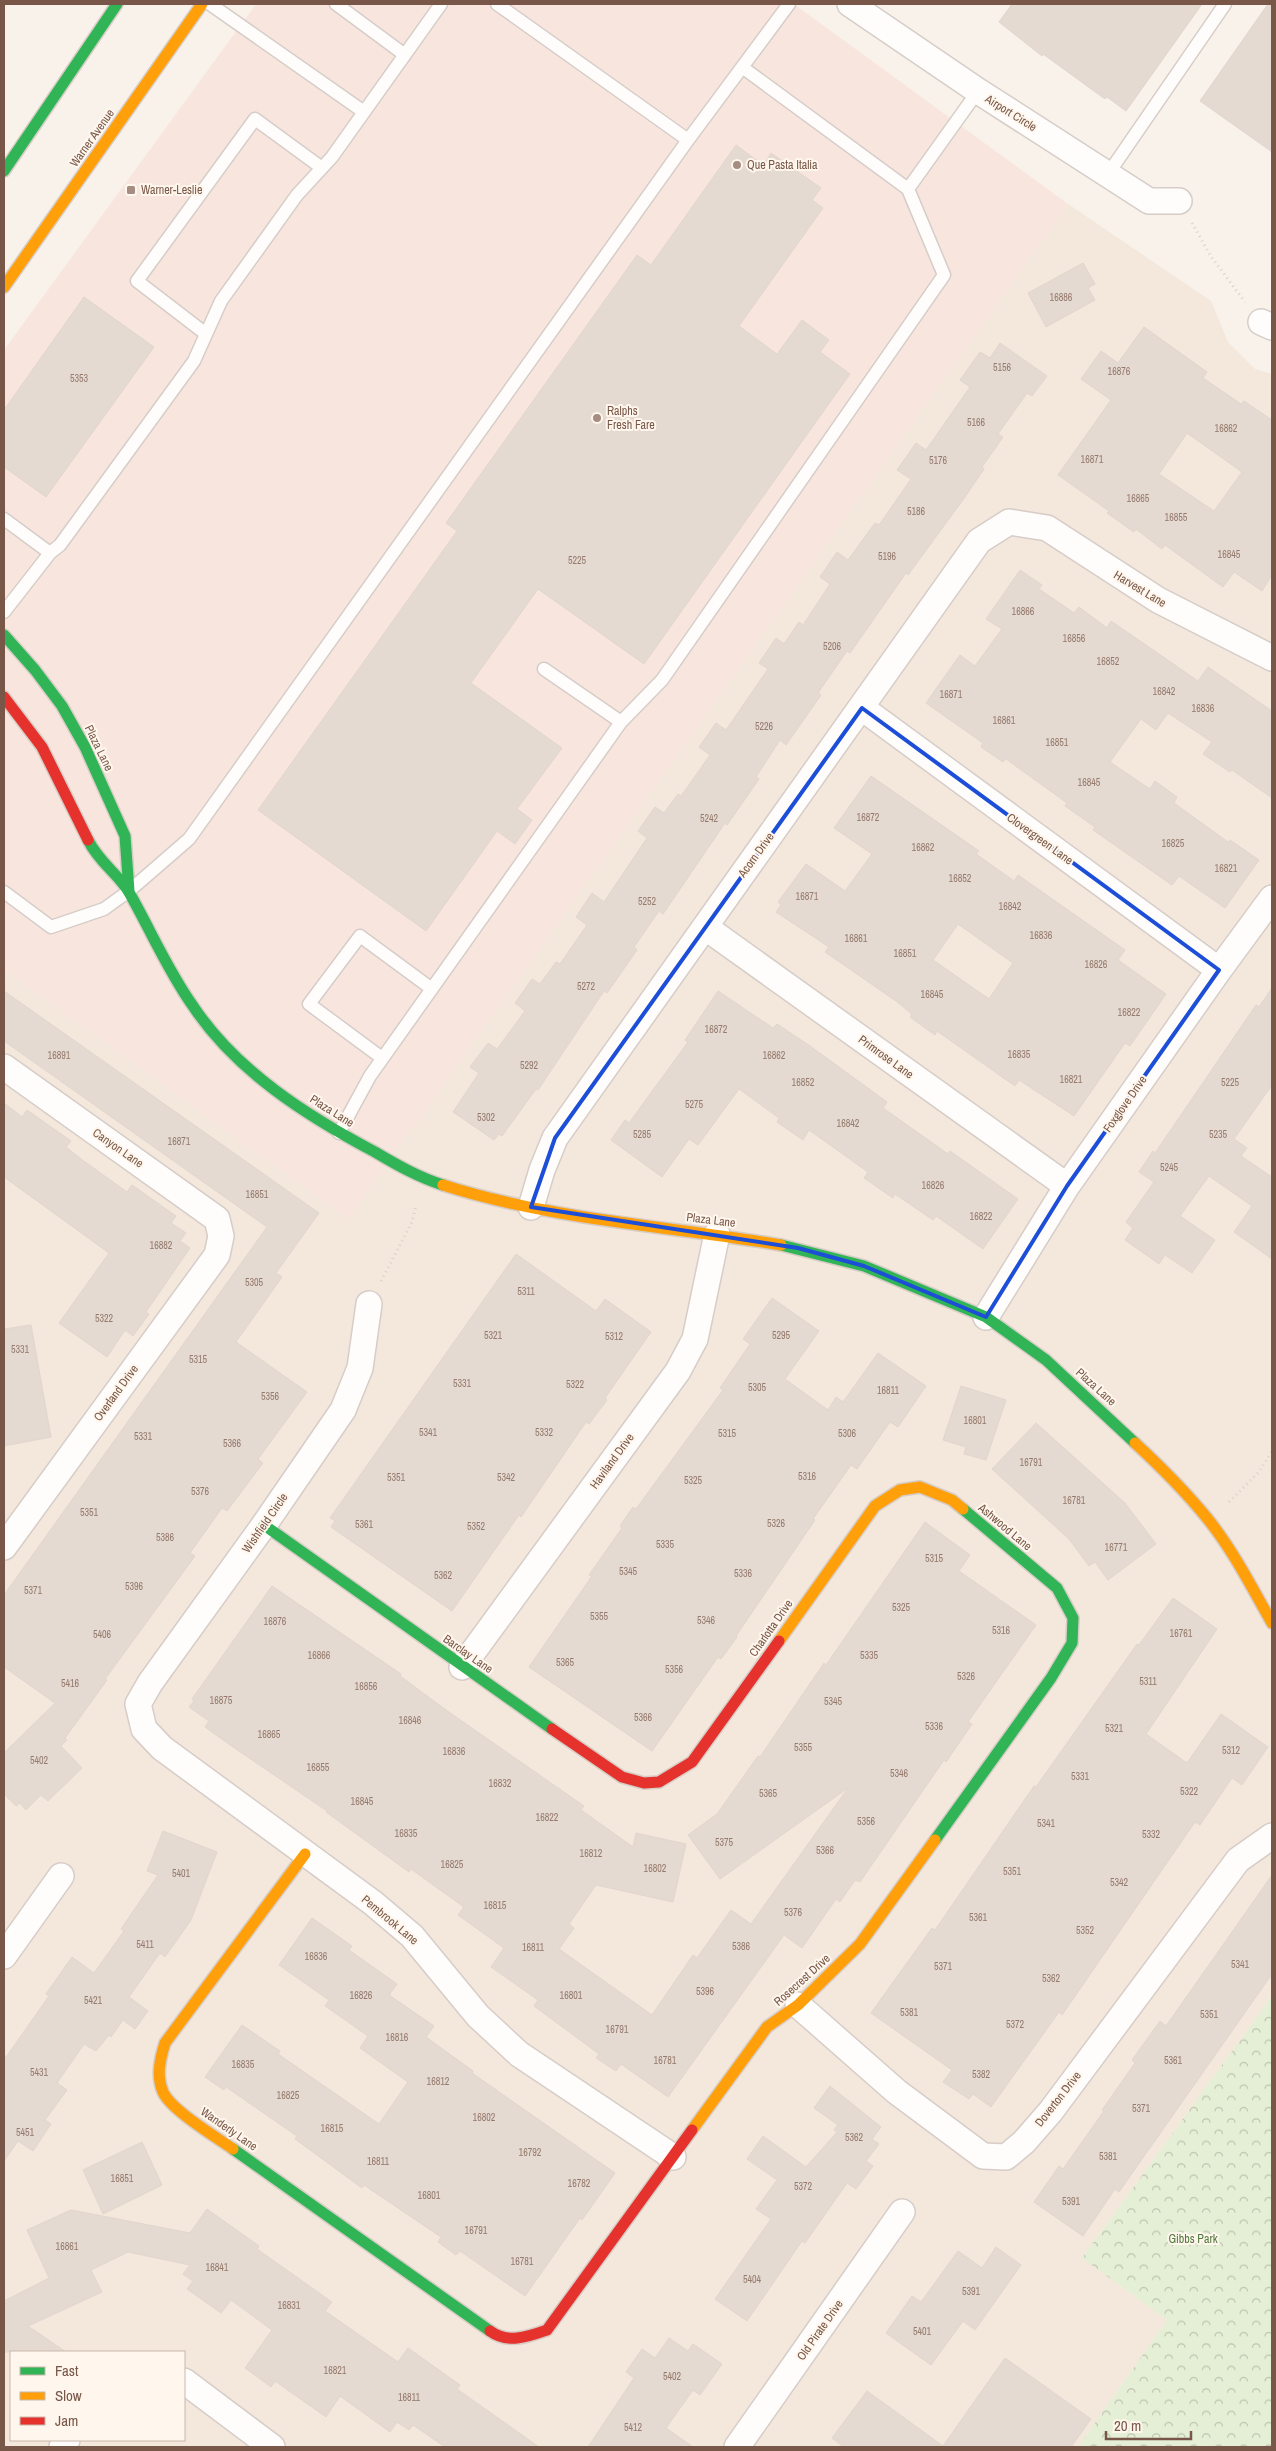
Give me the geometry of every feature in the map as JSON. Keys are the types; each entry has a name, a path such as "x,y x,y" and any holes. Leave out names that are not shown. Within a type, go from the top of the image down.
{"street":[{"path":"4,171 118,4"},
{"name":"Warner Avenue","path":"4,287 202,4"},
{"name":"Airport Circle","path":"850,4 978,92 1150,200 1180,201"},
{"name":"Harvest Lane","path":"1009,522 1047,528 1158,600 1272,658"},
{"name":"Acorn Drive","path":"531,1207 542,1170 555,1138 979,541 1009,522"},
{"name":"Plaza Lane","path":"4,635 35,670 62,706 85,747 125,836 130,891"},
{"name":"Plaza Lane","path":"4,697 42,747 96,856 130,891 160,951 193,1007 230,1052 292,1102 339,1133 422,1178 460,1190 594,1220 717,1234 798,1248 864,1266 986,1317 1046,1360 1164,1470 1208,1519 1240,1566 1272,1623"},
{"name":"Clovergreen Lane","path":"862,708 1219,970"},
{"name":"Foxglove Drive","path":"986,1317 1067,1186 1272,898"},
{"name":"Primrose Lane","path":"705,927 1067,1186"},
{"name":"Canyon Lane","path":"4,1067 217,1219 221,1236"},
{"name":"Haviland Drive","path":"462,1667 678,1371 695,1339 717,1234"},
{"name":"Overland Drive","path":"4,1547 217,1255 221,1236"},
{"name":"Wishfield Circle","path":"144,1729 138,1704 150,1682 264,1525 343,1410 360,1368 368,1304"},
{"name":"Ashwood Lane","path":"900,1490 920,1487 952,1500 1057,1588 1073,1618"},
{"name":"Charlotta Drive","path":"664,1782 692,1762 875,1506 900,1490"},
{"name":"Barclay Lane","path":"264,1525 462,1667 622,1777 642,1784 664,1782"},
{"name":"Rosecrest Drive","path":"521,2339 547,2330 767,2027 798,2005 860,1944 1051,1678 1072,1644 1073,1618"},
{"name":"Pembrook Lane","path":"144,1729 162,1748 373,1903 412,1936 478,2016 519,2054 673,2157"},
{"name":"Doverton Drive","path":"798,2005 896,2092 983,2156 1006,2157 1024,2142 1051,2111 1238,1860 1272,1836"},
{"name":"Wanderly Lane","path":"305,1854 165,2043 158,2064 162,2093 182,2113 497,2336 521,2339"},
{"path":"4,1956 61,1876"},
{"name":"Old Pirate Drive","path":"737,2447 902,2212"},
{"path":"185,2382 272,2447"}],"lane":[{"path":"210,4 364,112"},
{"path":"336,4 404,55"},
{"path":"4,612 50,553 60,545 194,361 220,301 297,195 322,168 364,112 441,4"},
{"path":"497,4 688,140"},
{"path":"4,892 51,927 104,908 130,891 190,839 688,140 789,4"},
{"path":"1108,174 1225,4"},
{"path":"339,1133 382,1058 621,722 662,680 944,275 908,189 742,67"},
{"path":"908,189 978,92"},
{"path":"206,334 137,281 255,119 322,168"},
{"path":"4,519 50,553"},
{"path":"544,669 621,722"},
{"path":"382,1058 309,1004 360,936 432,988"}],"path":[{"path":"1180,201 1210,255 1267,325"},
{"path":"368,1304 412,1222 422,1178"},
{"path":"1208,1519 1239,1494 1258,1472 1272,1451"}],"highlighted area":[{"path":"862,708 1219,970 1067,1186 986,1317 864,1266 798,1248 531,1207 555,1138"}],"shaded area":[{"path":"256,4 794,4 1068,204 348,1219 4,969 4,350"},
{"path":"1068,204 1211,301 1228,342 1255,369 1272,374 1272,1996 1082,2258 1167,2320 1078,2447 4,2447 4,969 348,1218"}],"green space":[{"name":"Gibbs Park","path":"1272,1996 1272,2447 1078,2447 1167,2320 1082,2258"}],"building":[{"path":"1012,4 1202,4 1126,111 1107,97 1105,99 1043,54 1042,56 999,22"},
{"path":"1268,4 1272,4 1272,152 1200,101"},
{"path":"736,145 763,165 771,153 821,188 812,200 823,208 739,326 777,354 802,320 829,340 820,352 850,374 644,664 538,589 471,683 562,748 517,809 532,820 515,844 497,831 426,931 258,810 457,531 446,523 637,255 651,265"},
{"path":"1083,263 1095,284 1088,288 1095,300 1046,327 1028,293"},
{"path":"84,297 154,347 46,497 4,467 4,410"},
{"path":"1144,327 1207,372 1203,378 1241,404 1244,401 1272,420 1272,575 1262,591 1234,572 1223,587 1165,545 1162,549 1136,529 1134,532 1107,513 1109,511 1058,475 1111,400 1081,379 1101,351 1118,363","holes":["1187,433 1242,472 1214,511 1159,474"]},
{"path":"1000,343 1047,376 1032,396 1027,393 998,434 1003,437 982,467 984,469 965,497 908,575 906,573 850,653 847,651 818,693 821,695 786,745 780,740 756,777 759,779 727,825 725,823 663,914 659,911 634,947 637,950 607,993 604,991 538,1090 536,1089 502,1136 499,1134 494,1140 453,1112 479,1073 470,1067 488,1043 497,1049 525,1011 515,1003 532,979 540,984 556,962 560,964 587,925 576,917 592,893 604,902 647,838 638,831 655,807 664,813 678,794 681,796 710,755 699,747 716,723 726,730 768,669 759,663 776,638 784,644 799,622 803,625 830,584 820,577 837,552 848,560 875,523 879,525 911,479 897,470 916,443 926,450 970,387 960,380 980,352 990,358"},
{"path":"1020,570 1042,585 1039,589 1074,613 1079,607 1107,628 1111,621 1198,681 1208,667 1272,711 1272,798 1232,770 1230,772 1203,754 1212,742 1168,713 1156,730 1141,719 1110,762 1150,789 1155,781 1177,797 1174,803 1228,842 1230,840 1259,860 1225,908 1179,876 1172,885 1093,830 1095,827 1065,806 1067,803 1006,759 1003,762 981,747 983,743 926,703 960,655 975,666 1002,629 986,619"},
{"path":"871,776 979,851 976,854 1014,881 1018,875 1125,950 1118,960 1166,994 1130,1046 1125,1043 1074,1116 1019,1080 1015,1086 937,1031 935,1035 910,1017 912,1014 896,1001 825,952 829,947 776,912 781,905 778,902 806,864 845,891 872,854 834,828","holes":["958,924 1013,963 989,999 933,960"]},
{"path":"1272,988 1272,1085 1234,1139 1247,1148 1241,1156 1272,1177 1272,1259 1234,1232 1252,1206 1209,1176 1180,1216 1215,1240 1192,1273 1165,1255 1159,1264 1125,1240 1133,1228 1126,1222 1154,1182 1139,1172 1153,1151 1155,1153 1256,1005 1259,1007"},
{"path":"4,991 319,1213 276,1273 282,1277 236,1342 307,1392 258,1459 263,1463 227,1511 222,1508 190,1553 195,1556 105,1679 107,1680 65,1738 67,1740 61,1746 82,1768 48,1801 41,1795 26,1810 20,1803 16,1806 4,1794 4,1753 55,1703 4,1667 4,1595 267,1227 4,1041"},
{"path":"718,991 773,1028 777,1024 810,1046 887,1102 883,1108 948,1154 950,1151 1018,1199 983,1249 936,1216 933,1220 895,1194 893,1198 864,1178 868,1172 809,1130 803,1140 777,1122 779,1118 739,1089 698,1145 689,1139 662,1177 611,1140 625,1120 629,1123 688,1042 685,1040"},
{"path":"4,1103 22,1117 27,1110 71,1141 66,1147 127,1192 132,1185 176,1216 171,1223 186,1233 180,1241 190,1248 146,1312 149,1314 133,1336 125,1330 107,1357 59,1323 109,1253 4,1177"},
{"path":"516,1254 596,1311 605,1299 651,1332 605,1398 607,1400 589,1424 586,1422 521,1517 519,1515 452,1611 331,1527 335,1521 330,1518"},
{"path":"772,1298 819,1331 785,1379 828,1410 836,1397 843,1402 878,1353 926,1386 898,1427 890,1422 857,1469 851,1465 813,1519 815,1520 737,1637 721,1659 718,1657 652,1751 529,1667 592,1576 589,1575 622,1528 620,1526 633,1507 636,1509 723,1390 720,1388 750,1344 743,1339"},
{"path":"31,1325 51,1437 4,1446 4,1329"},
{"path":"961,1386 1006,1400 986,1460 964,1454 966,1447 943,1440"},
{"path":"1036,1423 1125,1503 1156,1544 1108,1580 1095,1562 1089,1566 1069,1539 992,1469"},
{"path":"925,1522 970,1555 959,1571 1036,1625 968,1722 972,1724 946,1762 944,1760 860,1882 855,1880 840,1902 836,1899 802,1948 784,1935 668,2097 621,2064 616,2071 596,2058 599,2054 534,2006 538,2000 491,1967 504,1948 458,1915 464,1907 411,1869 409,1872 327,1811 205,1727 209,1721 189,1707 194,1701 192,1699 272,1586 401,1674 400,1676 446,1710 584,1806 581,1810 633,1847 636,1833 686,1844 673,1902 596,1885 569,1924 574,1928 559,1949 652,2015 693,1955 697,1958 731,1910 751,1924 848,1788 720,1879 688,1835 717,1814 758,1756 760,1757 824,1663 826,1665"},
{"path":"1173,1598 1217,1629 1146,1734 1187,1763 1221,1714 1268,1747 1242,1785 1232,1778 1200,1825 1195,1822 1062,2015 1059,2012 991,2107 973,2094 969,2099 943,2082 952,2070 871,2013 932,1928 935,1930 1034,1786 1036,1787 1137,1644 1139,1645"},
{"path":"163,1831 217,1852 191,1920 165,1957 160,1953 129,1997 148,2011 135,2029 123,2020 111,2037 109,2035 96,2051 84,2044 57,2083 67,2090 45,2120 51,2124 33,2151 18,2141 4,2161 4,2060 49,1996 46,1994 72,1957 94,1973 124,1931 121,1929 158,1875 147,1871"},
{"path":"1272,1875 1272,1974 1119,2192 1115,2189 1083,2236 1034,2202 1059,2166 1063,2169 1104,2111 1102,2110 1135,2063 1132,2060 1160,2021 1166,2026"},
{"path":"312,1918 352,1946 349,1950 397,1984 389,1995 434,2026 426,2037 473,2071 472,2073 615,2173 582,2220 580,2218 525,2296 460,2251 456,2255 438,2242 441,2237 364,2185 362,2188 295,2139 297,2136 226,2087 224,2090 205,2077 242,2025 280,2051 278,2054 379,2124 408,2082 360,2048 368,2036 325,2006 329,2000 279,1965"},
{"path":"830,2086 881,2127 872,2139 879,2144 866,2161 873,2166 856,2189 847,2183 805,2243 802,2241 747,2321 715,2299 771,2219 756,2209 777,2180 747,2159 763,2136 806,2167 837,2132 834,2130 838,2125 814,2108"},
{"path":"142,2142 162,2185 103,2214 83,2170"},
{"path":"207,2209 259,2246 257,2249 332,2302 325,2311 398,2362 408,2348 460,2385 457,2389 539,2447 445,2447 413,2425 409,2430 397,2422 390,2432 340,2396 326,2417 275,2381 271,2387 245,2368 272,2330 231,2300 221,2313 187,2289 193,2281 183,2274 190,2265 128,2252 91,2270 102,2292 28,2326 65,2351 4,2352 4,2301 49,2278 27,2230 71,2210 190,2233"},
{"path":"996,2247 1021,2265 975,2330 963,2321 931,2365 886,2333 912,2296 921,2302 958,2251 982,2268"},
{"path":"669,2338 688,2351 693,2344 722,2364 700,2395 693,2390 666,2428 693,2447 588,2447 634,2378 626,2372 642,2349 655,2358"},
{"path":"1005,2358 1091,2419 1071,2447 844,2447 832,2438 867,2391 943,2446"}],"traffic: fast":[{"path":"4,171 117,4"},
{"path":"4,635 35,670 62,706 85,747 125,836 129,891"},
{"path":"88,840 98,856 126,887 184,993 210,1029 230,1051 275,1090 324,1123 408,1170 443,1185"},
{"path":"781,1245 864,1266 986,1317 1046,1360 1135,1443"},
{"path":"935,1840 1051,1678 1072,1643 1073,1618 1057,1588 963,1509"},
{"path":"264,1525 552,1729"},
{"path":"233,2149 490,2331"}],"traffic: slow":[{"path":"4,287 202,4"},
{"path":"443,1185 484,1197 568,1214 781,1245"},
{"path":"1135,1443 1199,1508 1216,1530 1242,1569 1272,1623"},
{"path":"779,1641 875,1506 900,1490 920,1487 952,1500 963,1509"},
{"path":"692,2130 767,2027 798,2005 860,1944 935,1840"},
{"path":"233,2149 195,2123 168,2099 163,2092 160,2080 162,2055 165,2043 305,1854"}],"traffic: jam":[{"path":"4,697 42,747 88,840"},
{"path":"552,1729 622,1777 644,1783 659,1782 692,1762 779,1641"},
{"path":"490,2331 504,2337 518,2338 547,2330 692,2130"}],"place":[{"name":"Que Pasta Italia","path":"737,165"},
{"name":"Warner-Leslie","path":"131,190"},
{"name":"Ralphs Fresh Fare","path":"597,418"}]}
